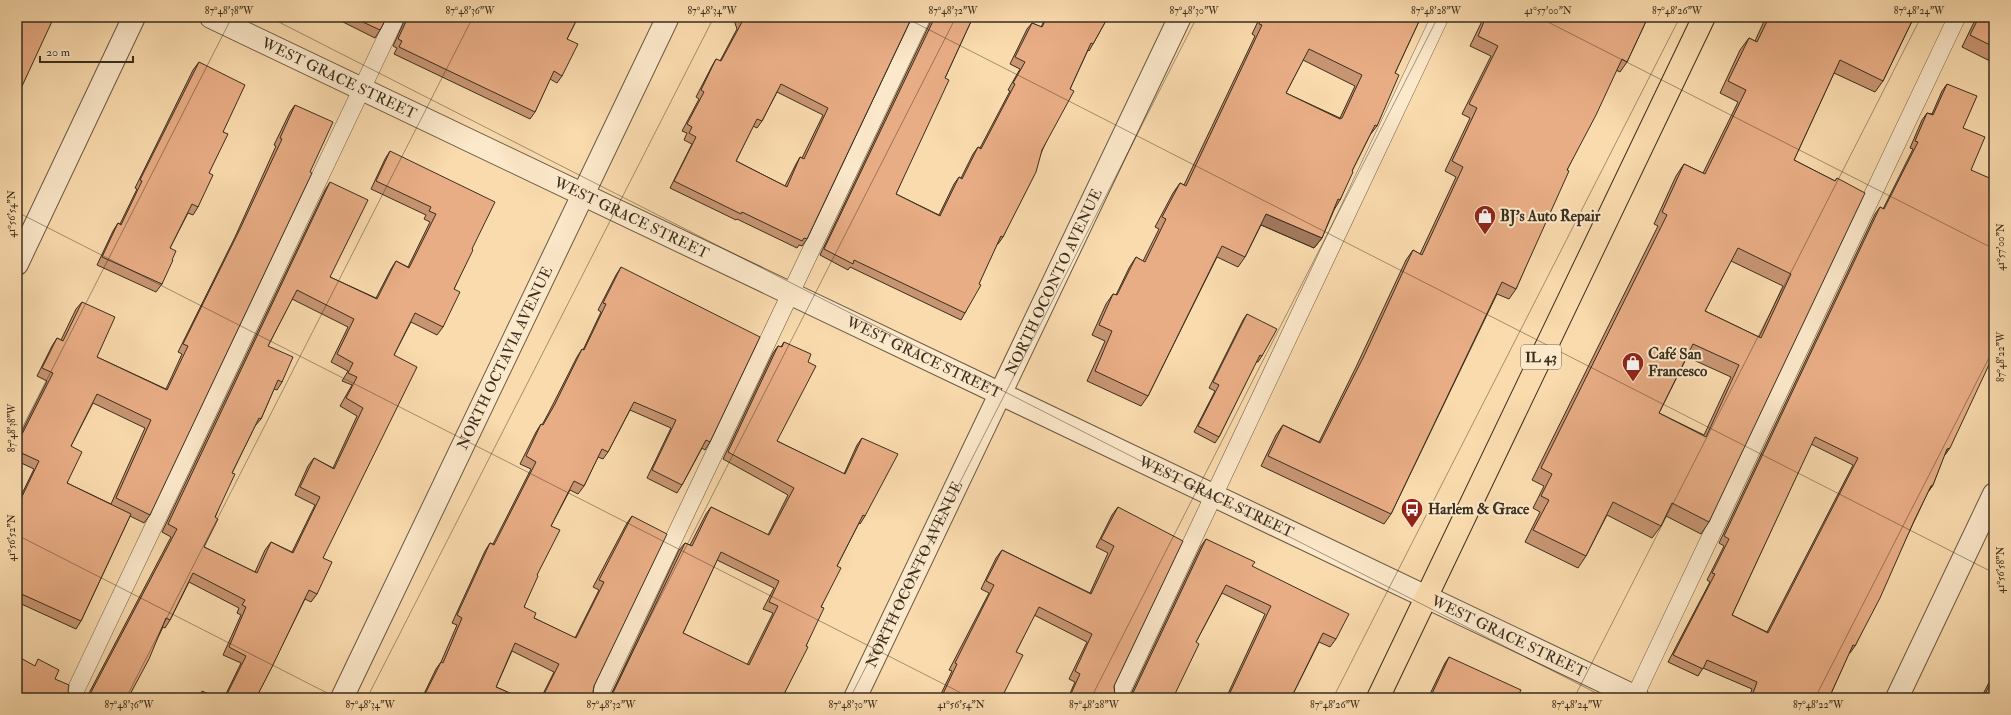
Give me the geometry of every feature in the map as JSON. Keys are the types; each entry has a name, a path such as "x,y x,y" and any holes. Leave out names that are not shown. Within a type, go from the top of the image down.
{"main road":[{"name":"IL 43","path":"1378,698 1704,17"}],"street":[{"path":"17,264 134,17"},
{"name":"WEST GRACE STREET","path":"211,17 1636,697"},
{"name":"NORTH OCTAVIA AVENUE","path":"342,698 668,17"},
{"name":"NORTH OCONTO AVENUE","path":"855,698 999,393 1180,17"},
{"path":"1897,698 1994,494"}],"lane":[{"path":"72,698 396,17"},
{"path":"598,698 922,17"},
{"path":"1118,698 1440,17"},
{"path":"1636,697 1957,17"}],"building":[{"path":"17,17 54,17 17,97"},
{"path":"352,17 387,17 380,30"},
{"path":"408,17 522,17 527,19 528,17 578,17 567,39 578,44 562,76 554,71 535,112 399,47 402,41 398,39"},
{"path":"740,17 912,17 807,239 804,238 802,241 742,212 741,214 674,181 696,137 689,133 692,127 687,124 704,92 701,90 716,59 721,61 742,22","holes":["781,84 828,108 804,159 800,157 787,187 736,161 757,119 762,121"]},
{"path":"935,17 973,17 945,78 949,80 896,194 940,216 959,177 962,179 978,147 981,149 1015,84 1013,83 1025,62 1015,57 1032,23 1042,27 1047,17 1108,17 1093,44 1091,43 1070,89 1074,91 1042,150 1036,172 1003,237 1001,236 979,284 981,285 965,313 854,260 853,264 824,249"},
{"path":"1262,17 1421,17 1395,73 1399,75 1377,126 1375,125 1352,171 1353,172 1340,200 1338,199 1322,238 1266,214 1245,257 1222,246 1148,396 1095,371 1112,331 1099,325 1113,294 1117,295 1136,257 1145,262 1166,219 1162,217 1180,183 1186,186 1262,25 1259,24","holes":["1309,49 1362,75 1342,118 1340,119 1286,93"]},
{"path":"1486,17 1648,17 1627,62 1622,59 1596,115 1567,170 1569,171 1516,289 1502,282 1391,514 1268,456 1283,425 1320,443 1364,356 1413,250 1422,255 1463,167 1452,161 1477,108 1469,104 1498,46 1478,36"},
{"path":"1769,17 1914,17 1883,81 1840,60 1794,160 1835,181 1837,178 1865,193 1709,522 1672,503 1661,526 1613,502 1586,556 1533,530 1549,500 1541,496 1552,474 1541,468 1667,215 1662,212 1684,164 1705,174 1746,90 1728,81 1749,38 1757,42","holes":["1738,248 1791,274 1761,338 1705,311","1693,344 1739,365 1706,437 1659,413"]},
{"path":"1979,17 1994,17 1994,47 1970,35"},
{"path":"199,62 245,85 223,132 228,134 209,173 213,175 198,207 192,204 170,248 176,251 162,284 102,257 118,223 121,225 142,181 140,180"},
{"path":"1947,84 1977,96 1963,128 1985,137 1971,170 1994,180 1994,327 1989,336 1994,339 1992,347 1994,354 1950,448 1947,449 1933,485 1931,486 1914,521 1880,598 1855,646 1853,645 1829,698 1758,698 1752,696 1757,682 1707,660 1703,669 1673,655 1715,574 1712,573 1729,539 1724,536 1880,207 1884,209 1918,142 1915,141 1927,113 1933,115","holes":["1815,437 1858,458 1768,633 1732,615"]},
{"path":"295,105 333,122 310,172 312,173 150,515 116,498 151,420 97,394 71,446 82,452 67,483 131,514 81,621 17,592 17,507 39,461 17,451 17,444 53,373 42,368 57,338 63,341 82,302 115,317 97,357 167,390 188,346 183,344 240,229 282,139 280,138"},
{"path":"390,151 495,202 454,289 460,292 443,327 415,313 394,355 417,367 323,558 332,562 317,594 309,590 256,698 225,698 246,656 229,647 246,607 242,605 245,600 193,573 170,620 166,618 149,659 128,698 81,698 87,694 89,696 177,529 168,524 330,182 368,200 330,277 377,299 396,261 409,268 436,214 429,211 431,207 376,181","holes":["297,290 354,319 337,354 353,363 348,373 357,377 346,398 363,408 334,469 314,458 300,487 320,497 293,553 271,542 257,573 204,547 218,519 215,517 235,474 232,473 259,418 261,419 278,380 282,382 293,357 268,346"]},
{"path":"621,267 760,337 710,442 706,440 682,485 652,470 676,420 634,402 608,452 602,449 584,486 574,481 551,526 560,530 537,575 538,576 524,607 536,613 534,618 576,638 604,582 599,580 632,516 667,534 594,686 593,692 598,698 542,698 559,664 515,643 496,687 521,698 423,698 441,662 443,663 462,618 457,615 490,543 494,545 536,462 526,456 541,424 543,425 555,404 582,349 584,350 606,304 603,303"},
{"path":"1247,314 1277,329 1262,356 1260,355 1219,437 1198,426 1219,385 1213,382"},
{"path":"784,342 811,354 808,362 816,366 777,441 845,474 862,438 898,454 865,516 863,515 837,566 841,568 821,607 824,608 806,646 808,647 782,698 608,698 612,695 685,543 692,546 711,507 769,535 794,488 728,452 778,346 782,347","holes":["721,552 779,581 769,602 778,606 749,665 683,633"]},
{"path":"1118,507 1183,541 1114,686 1115,696 1118,698 1069,698 1080,674 1075,671 1092,634 1039,607 1016,652 1023,655 1004,693 1008,695 1007,698 941,698 957,664 955,663 994,585 986,581 1002,550 1091,594 1114,546 1101,539"},
{"path":"1206,539 1255,562 1252,566 1349,614 1336,639 1323,633 1291,698 1228,697 1271,606 1226,585 1196,642 1199,644 1173,698 1129,698 1132,695"},
{"path":"17,656 35,666 38,659 59,670 55,679 69,685 68,691 72,698 17,698"},
{"path":"1449,657 1521,690 1517,698 1430,698"},
{"path":"1994,676 1994,698 1983,698"},
{"path":"202,691 218,698 199,698"}],"place":[{"name":"BJ's Auto Repair","path":"1485,236"},
{"name":"Café San Francesco","path":"1633,382"},
{"name":"Harlem & Grace","path":"1412,528"}]}
